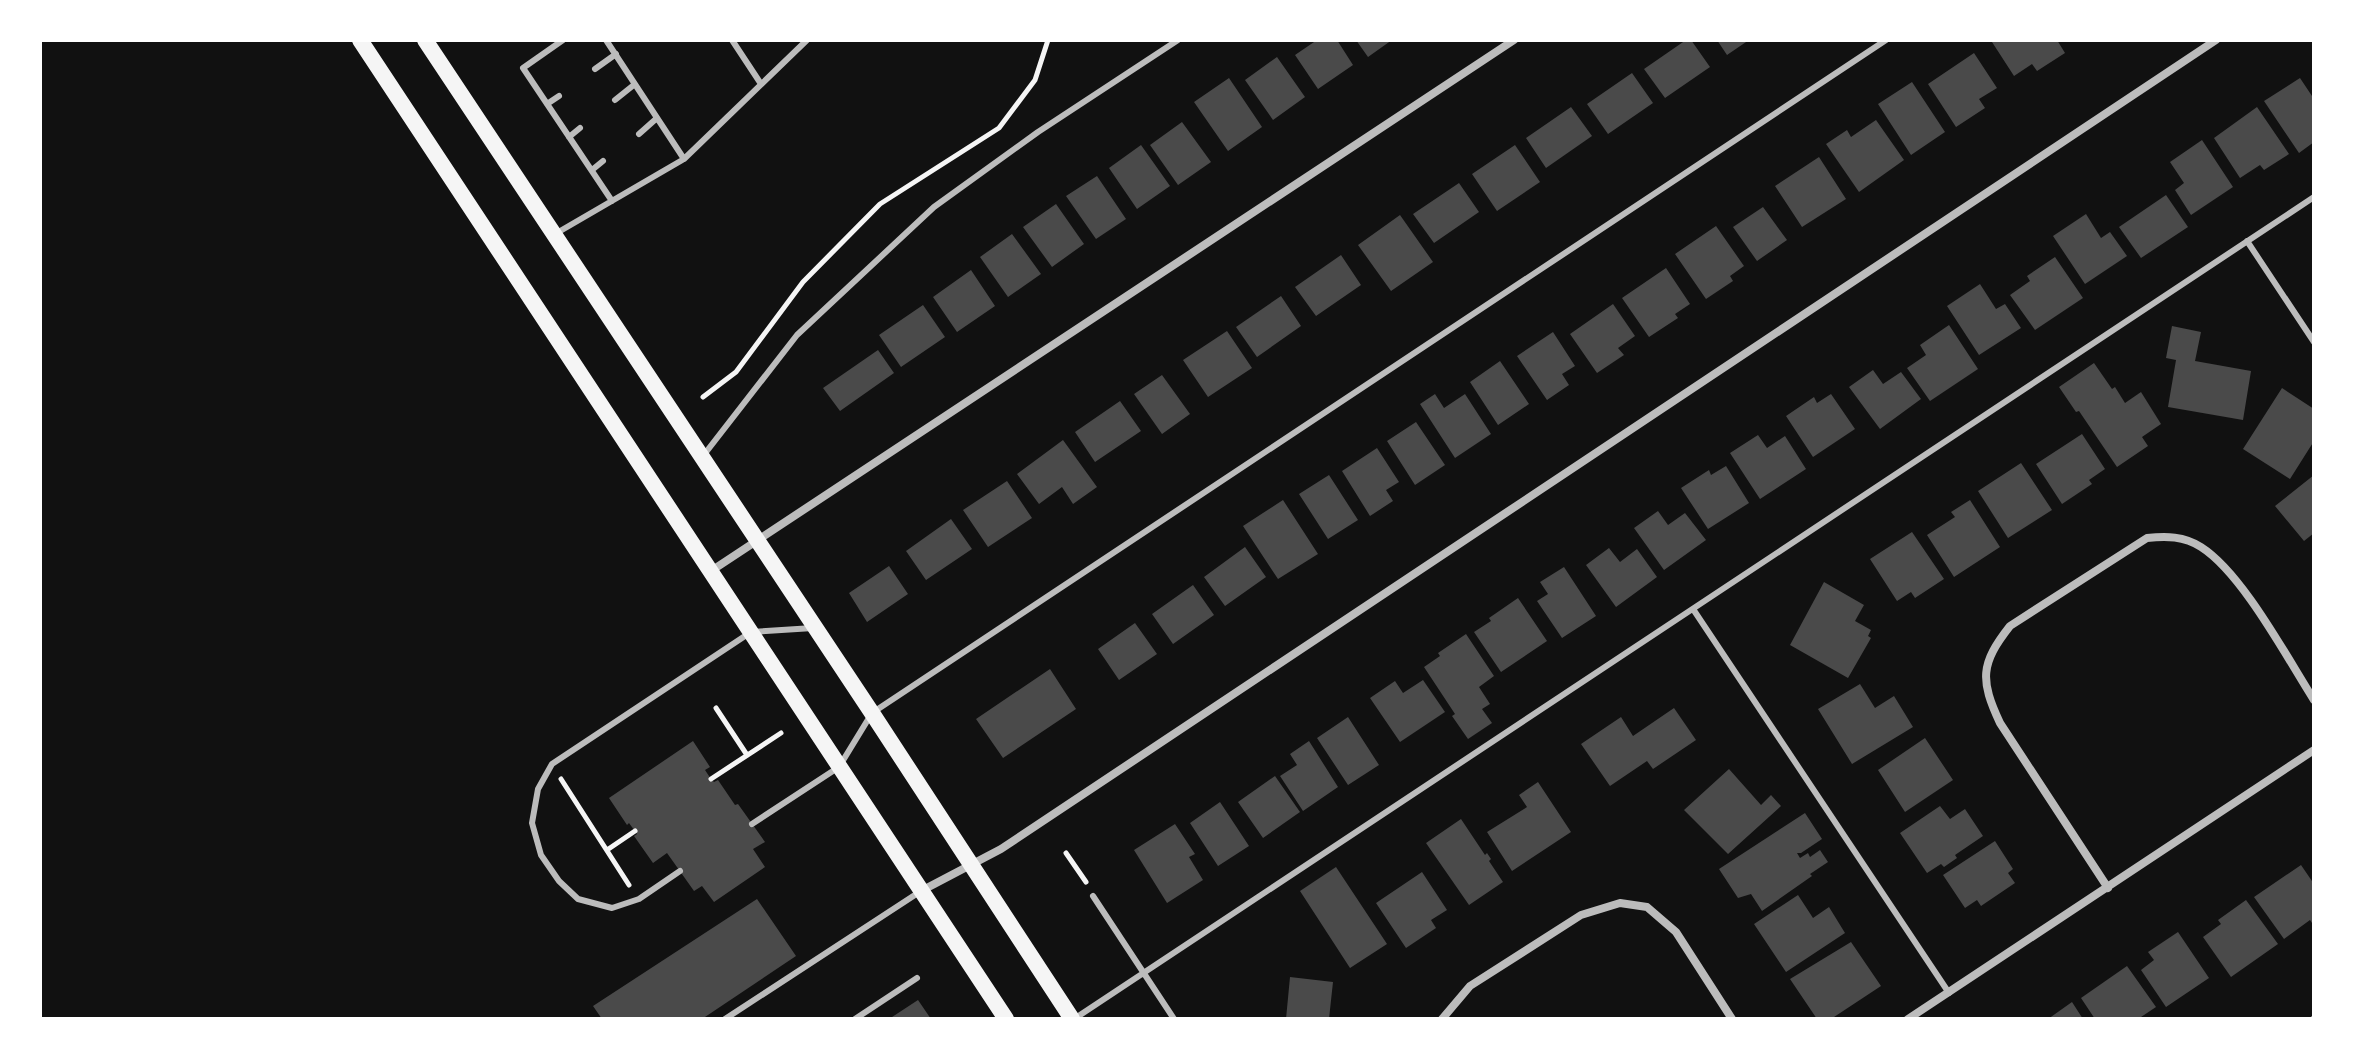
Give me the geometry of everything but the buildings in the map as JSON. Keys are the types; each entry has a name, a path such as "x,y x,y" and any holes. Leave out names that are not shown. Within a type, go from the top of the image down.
{"main road":[{"path":"360,40 1006,1019"},
{"path":"425,40 1073,1019"}],"street":[{"path":"711,571 1514,40"},
{"path":"921,891 1001,849 2216,40"},
{"path":"2108,888 2000,723 1986,694 1987,666 1994,646 2010,626 2147,538 2169,535 2199,545 2230,570 2314,700"},
{"path":"1908,1019 2314,750"},
{"path":"1442,1019 1470,986 1581,915 1620,903 1647,907 1676,932 1732,1019"}],"lane":[{"path":"563,40 523,68 612,201"},
{"path":"606,40 684,159"},
{"path":"732,40 761,84"},
{"path":"555,235 684,159 807,40"},
{"path":"703,457 797,335 934,207 1038,132 1178,40"},
{"path":"752,824 839,767 872,713 1886,40"},
{"path":"595,69 616,54"},
{"path":"615,100 635,84"},
{"path":"547,104 559,96"},
{"path":"639,134 657,118"},
{"path":"569,137 580,128"},
{"path":"592,170 603,161"},
{"path":"1073,1019 2314,197"},
{"path":"2247,241 2314,342"},
{"path":"1693,609 1949,993"},
{"path":"680,871 639,899 612,908 578,899 559,881 541,855 532,823 538,789 552,764 751,632 816,628"},
{"path":"725,1019 921,891"},
{"path":"1093,896 1174,1019"},
{"path":"855,1019 917,978"}],"path":[{"path":"703,397 736,372 803,282 880,204 999,128 1035,80 1048,40"},
{"path":"716,708 747,755"},
{"path":"711,779 781,733"},
{"path":"552,764 639,899"},
{"path":"607,850 635,831"},
{"path":"1066,853 1088,885"}]}
